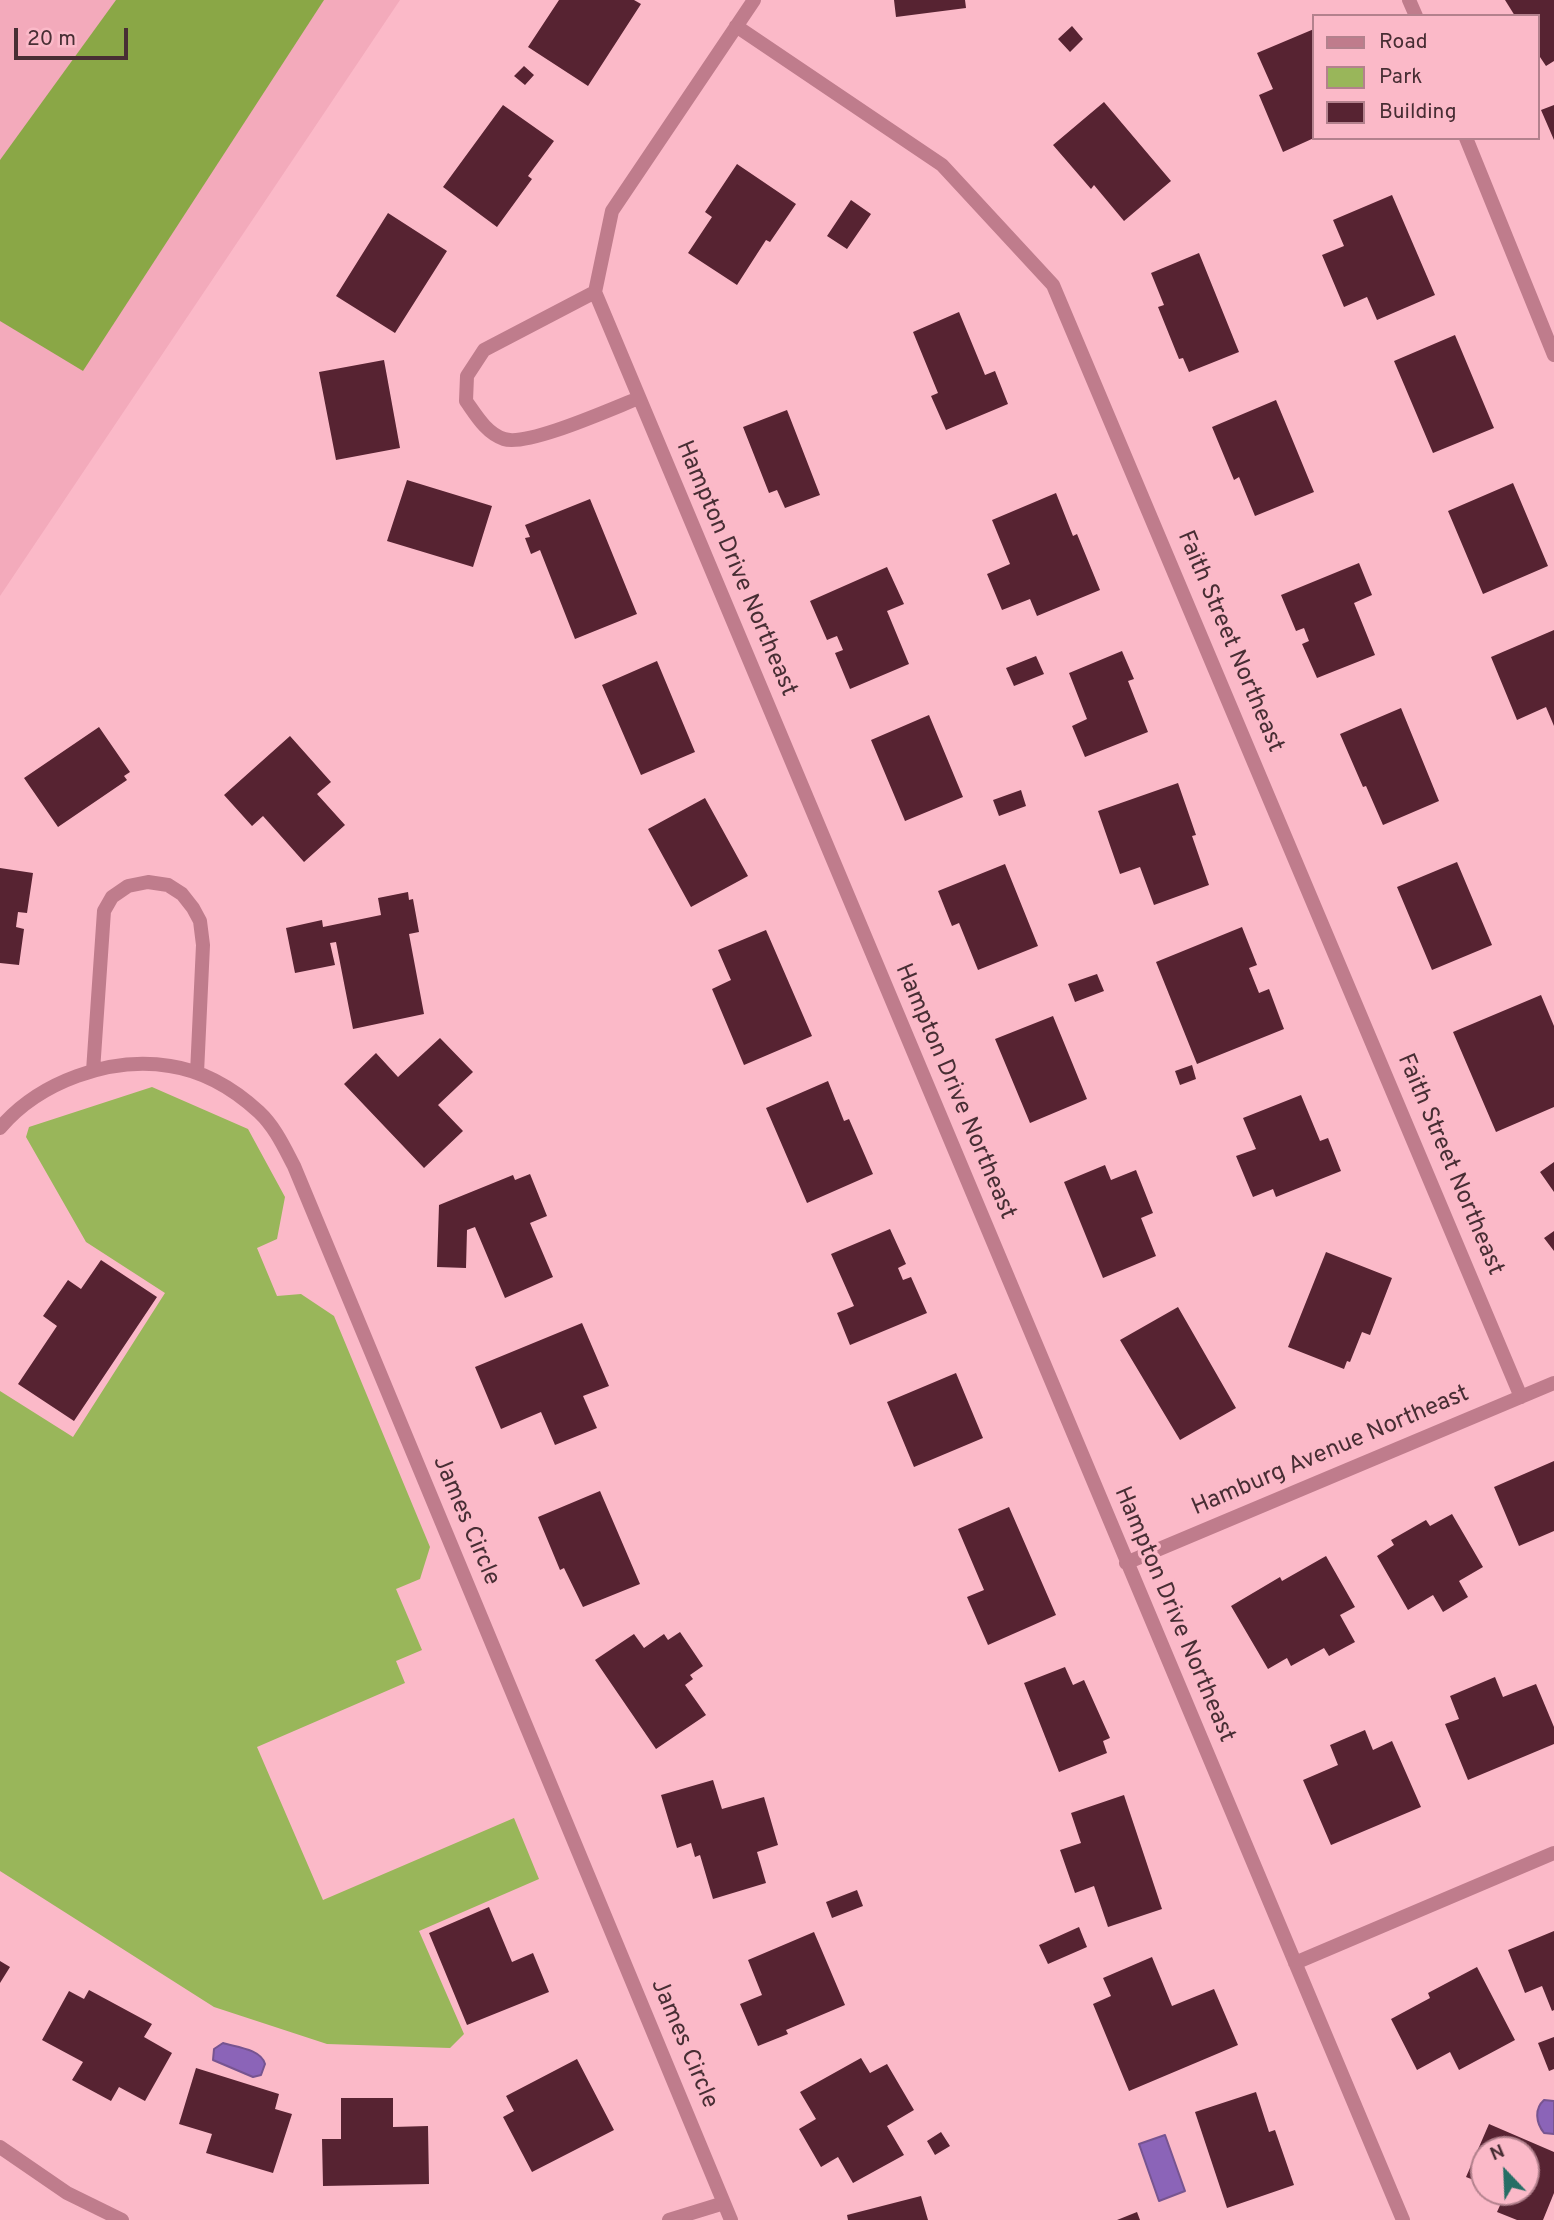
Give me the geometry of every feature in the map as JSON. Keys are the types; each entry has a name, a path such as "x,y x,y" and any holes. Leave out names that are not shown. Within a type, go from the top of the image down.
{"street":[{"path":"639,398 532,438 505,440 486,428 466,401 467,376 484,350 595,292 611,211 754,0"},
{"name":"Faith Street Northeast","path":"736,26 942,164 1054,285 1521,1397"},
{"path":"1467,140 1554,355"},
{"name":"Hampton Drive Northeast","path":"595,292 1403,2220"},
{"path":"93,1071 104,911 112,897 128,886 148,882 168,885 183,894 200,921 203,945 198,1073"},
{"name":"James Circle","path":"0,1128 15,1110 66,1080 93,1071 140,1064 170,1066 219,1082 261,1113 278,1135 731,2220"},
{"name":"Hamburg Avenue Northeast","path":"1126,1563 1554,1383"},
{"path":"1295,1963 1554,1853"},
{"path":"0,2147 67,2193 122,2220"},
{"path":"668,2220 724,2203"}],"shaded area":[{"path":"0,0 400,0 0,596"},
{"path":"223,2043 259,2055 265,2064 261,2075 253,2077 213,2060 214,2049"},
{"path":"1544,2100 1554,2101 1554,2134 1544,2133 1539,2125 1537,2112"},
{"path":"1165,2135 1185,2191 1159,2201 1139,2144"}],"green space":[{"path":"116,0 324,0 83,371 0,321 0,160"},
{"path":"152,1087 248,1129 285,1197 277,1239 257,1248 277,1296 301,1294 334,1316 430,1547 420,1579 396,1589 422,1650 396,1661 405,1683 257,1747 323,1900 514,1818 539,1879 419,1931 464,2034 450,2048 327,2044 214,2007 0,1871 0,1391 73,1437 165,1293 86,1242 26,1137 29,1127"}],"building":[{"path":"559,0 634,0 641,4 588,86 528,47"},
{"path":"894,0 965,0 966,8 896,17"},
{"path":"1505,0 1554,0 1554,61 1546,66 1540,57 1540,14 1514,14"},
{"path":"1072,26 1083,39 1070,52 1058,39"},
{"path":"1312,30 1312,139 1283,152 1259,95 1273,89 1257,53"},
{"path":"524,66 534,75 525,85 514,76"},
{"path":"1104,102 1171,181 1124,221 1094,185 1091,189 1053,145"},
{"path":"503,105 554,141 528,176 532,179 497,227 443,187"},
{"path":"1554,105 1554,140 1541,110"},
{"path":"737,164 796,204 770,242 766,240 737,285 688,253 712,217 705,212"},
{"path":"1392,195 1435,295 1377,320 1367,297 1344,307 1322,255 1344,246 1333,220"},
{"path":"851,200 871,214 847,249 827,236"},
{"path":"388,213 447,251 395,333 336,296"},
{"path":"1199,253 1239,352 1189,372 1183,358 1179,359 1158,307 1164,305 1151,273"},
{"path":"959,312 985,375 995,371 1008,404 946,430 931,396 938,393 913,332"},
{"path":"1455,335 1494,428 1433,453 1394,361"},
{"path":"384,360 400,448 336,460 319,372"},
{"path":"1276,400 1314,492 1255,516 1239,477 1234,480 1212,427"},
{"path":"787,410 820,495 785,508 777,490 769,493 743,427"},
{"path":"407,480 492,506 473,567 387,541"},
{"path":"1513,483 1548,566 1483,594 1448,511"},
{"path":"1056,493 1073,536 1077,534 1100,590 1037,616 1030,599 1002,610 987,574 1010,564 992,520"},
{"path":"590,499 637,614 575,639 540,550 531,554 525,538 530,537 525,525"},
{"path":"1359,563 1372,595 1354,603 1375,655 1317,678 1302,644 1309,641 1304,628 1296,631 1281,595"},
{"path":"887,567 904,604 887,611 909,664 850,689 835,653 843,650 837,636 827,640 810,601"},
{"path":"1554,630 1554,726 1546,707 1517,720 1491,657"},
{"path":"1122,651 1134,679 1128,681 1148,732 1085,757 1072,726 1087,719 1069,673"},
{"path":"1036,656 1044,674 1014,686 1006,668"},
{"path":"657,661 695,752 641,775 602,685"},
{"path":"1401,708 1439,801 1383,825 1340,734"},
{"path":"929,715 963,797 905,821 871,740"},
{"path":"99,727 130,772 124,776 127,780 58,827 24,778"},
{"path":"290,736 331,782 317,794 345,825 304,862 263,816 252,826 224,795"},
{"path":"1178,783 1196,835 1192,836 1209,885 1154,905 1140,867 1120,874 1098,811"},
{"path":"1021,790 1026,806 999,816 993,800"},
{"path":"705,798 748,876 691,907 648,829"},
{"path":"1457,862 1492,945 1432,970 1397,887"},
{"path":"1005,864 1038,946 978,970 959,923 952,926 938,891"},
{"path":"0,868 33,873 27,913 18,912 16,927 24,929 19,965 0,963"},
{"path":"408,892 409,900 413,899 419,932 409,934 424,1014 353,1029 336,942 330,943 335,965 295,973 286,928 322,920 323,927 381,915 378,898"},
{"path":"1242,927 1257,965 1249,968 1259,993 1269,989 1284,1029 1197,1064 1156,962"},
{"path":"766,930 812,1036 744,1065 712,989 731,980 718,950"},
{"path":"1097,974 1104,991 1075,1002 1068,984"},
{"path":"1541,995 1554,1026 1554,1107 1496,1132 1453,1032"},
{"path":"1053,1016 1087,1099 1030,1123 995,1039"},
{"path":"440,1038 473,1072 438,1105 463,1131 424,1168 344,1084 376,1053 398,1077"},
{"path":"1192,1065 1196,1079 1180,1085 1175,1071"},
{"path":"828,1081 844,1121 849,1119 873,1174 807,1203 766,1108"},
{"path":"1301,1095 1320,1141 1328,1138 1341,1171 1276,1197 1273,1189 1253,1197 1236,1156 1256,1149 1243,1118"},
{"path":"1554,1162 1554,1192 1540,1172"},
{"path":"1105,1165 1111,1180 1136,1170 1153,1213 1141,1218 1156,1256 1103,1278 1064,1182"},
{"path":"530,1174 547,1216 530,1223 553,1277 505,1298 475,1227 467,1230 466,1268 437,1267 439,1205 513,1175 515,1180"},
{"path":"890,1229 906,1264 898,1268 903,1280 911,1277 927,1313 850,1345 837,1313 854,1306 831,1254"},
{"path":"1554,1231 1554,1251 1544,1238"},
{"path":"1326,1252 1392,1278 1370,1335 1362,1332 1350,1362 1347,1361 1344,1369 1288,1347"},
{"path":"101,1260 157,1297 74,1421 18,1384 57,1326 43,1316 68,1280 81,1289"},
{"path":"1178,1307 1236,1408 1180,1440 1120,1340"},
{"path":"582,1323 609,1386 583,1396 597,1428 555,1445 541,1412 501,1429 475,1367"},
{"path":"956,1373 983,1438 914,1467 887,1402"},
{"path":"1554,1461 1554,1531 1519,1546 1494,1487"},
{"path":"600,1491 640,1584 583,1607 564,1568 560,1570 538,1517"},
{"path":"1009,1507 1056,1615 988,1645 967,1597 984,1590 958,1529"},
{"path":"1452,1514 1483,1567 1459,1581 1468,1597 1443,1612 1433,1595 1408,1610 1377,1556 1394,1545 1391,1540 1426,1520 1430,1526"},
{"path":"1326,1556 1355,1607 1340,1615 1355,1642 1329,1656 1324,1648 1291,1666 1287,1658 1268,1669 1231,1606 1280,1577 1282,1581"},
{"path":"680,1632 703,1666 690,1675 693,1679 685,1685 706,1715 656,1749 595,1660 634,1634 644,1648 664,1634 668,1640"},
{"path":"1065,1667 1073,1685 1084,1680 1110,1738 1103,1741 1107,1753 1059,1772 1024,1683"},
{"path":"1495,1677 1503,1697 1536,1684 1554,1727 1554,1744 1468,1780 1445,1724 1459,1719 1450,1696"},
{"path":"1365,1730 1373,1750 1392,1741 1421,1807 1331,1845 1303,1780 1338,1765 1330,1745"},
{"path":"713,1780 722,1809 764,1797 778,1845 757,1852 766,1883 713,1899 700,1855 695,1857 691,1843 677,1848 661,1795"},
{"path":"1124,1795 1162,1909 1108,1927 1094,1886 1075,1893 1060,1850 1081,1843 1071,1813"},
{"path":"857,1890 863,1906 832,1918 826,1902"},
{"path":"489,1907 512,1962 533,1953 549,1992 467,2025 429,1933"},
{"path":"1079,1927 1087,1947 1048,1964 1039,1945"},
{"path":"1554,1931 1552,2011 1542,1986 1525,1993 1508,1950"},
{"path":"814,1932 845,2005 786,2030 788,2034 758,2046 740,2004 762,1995 748,1960"},
{"path":"1152,1957 1172,2006 1214,1989 1238,2045 1129,2091 1093,2004 1111,1996 1103,1978"},
{"path":"0,1961 10,1967 0,1983"},
{"path":"1477,1967 1515,2040 1459,2070 1450,2052 1417,2070 1391,2019 1430,1998 1428,1993"},
{"path":"89,1990 152,2024 144,2037 172,2053 145,2101 119,2087 111,2101 72,2080 83,2062 42,2040 69,1991 84,1999"},
{"path":"1554,2037 1554,2069 1549,2071 1538,2043"},
{"path":"861,2058 870,2073 887,2064 914,2110 887,2126 904,2155 853,2183 838,2157 821,2167 799,2129 816,2119 800,2092"},
{"path":"577,2059 614,2130 532,2172 503,2117 514,2111 506,2096"},
{"path":"196,2068 279,2094 275,2109 292,2114 273,2173 206,2153 212,2134 179,2124"},
{"path":"1256,2092 1269,2132 1275,2130 1294,2185 1227,2208 1195,2112"},
{"path":"341,2098 393,2098 393,2127 428,2126 429,2184 323,2186 322,2139 341,2139"},
{"path":"1489,2124 1517,2136 1484,2136"},
{"path":"941,2132 950,2146 935,2155 927,2141"},
{"path":"1540,2146 1554,2152 1554,2193 1543,2220 1517,2220 1497,2212 1500,2206 1540,2206"},
{"path":"921,2196 928,2220 848,2220 847,2215"},
{"path":"1137,2212 1140,2220 1117,2220"}]}
